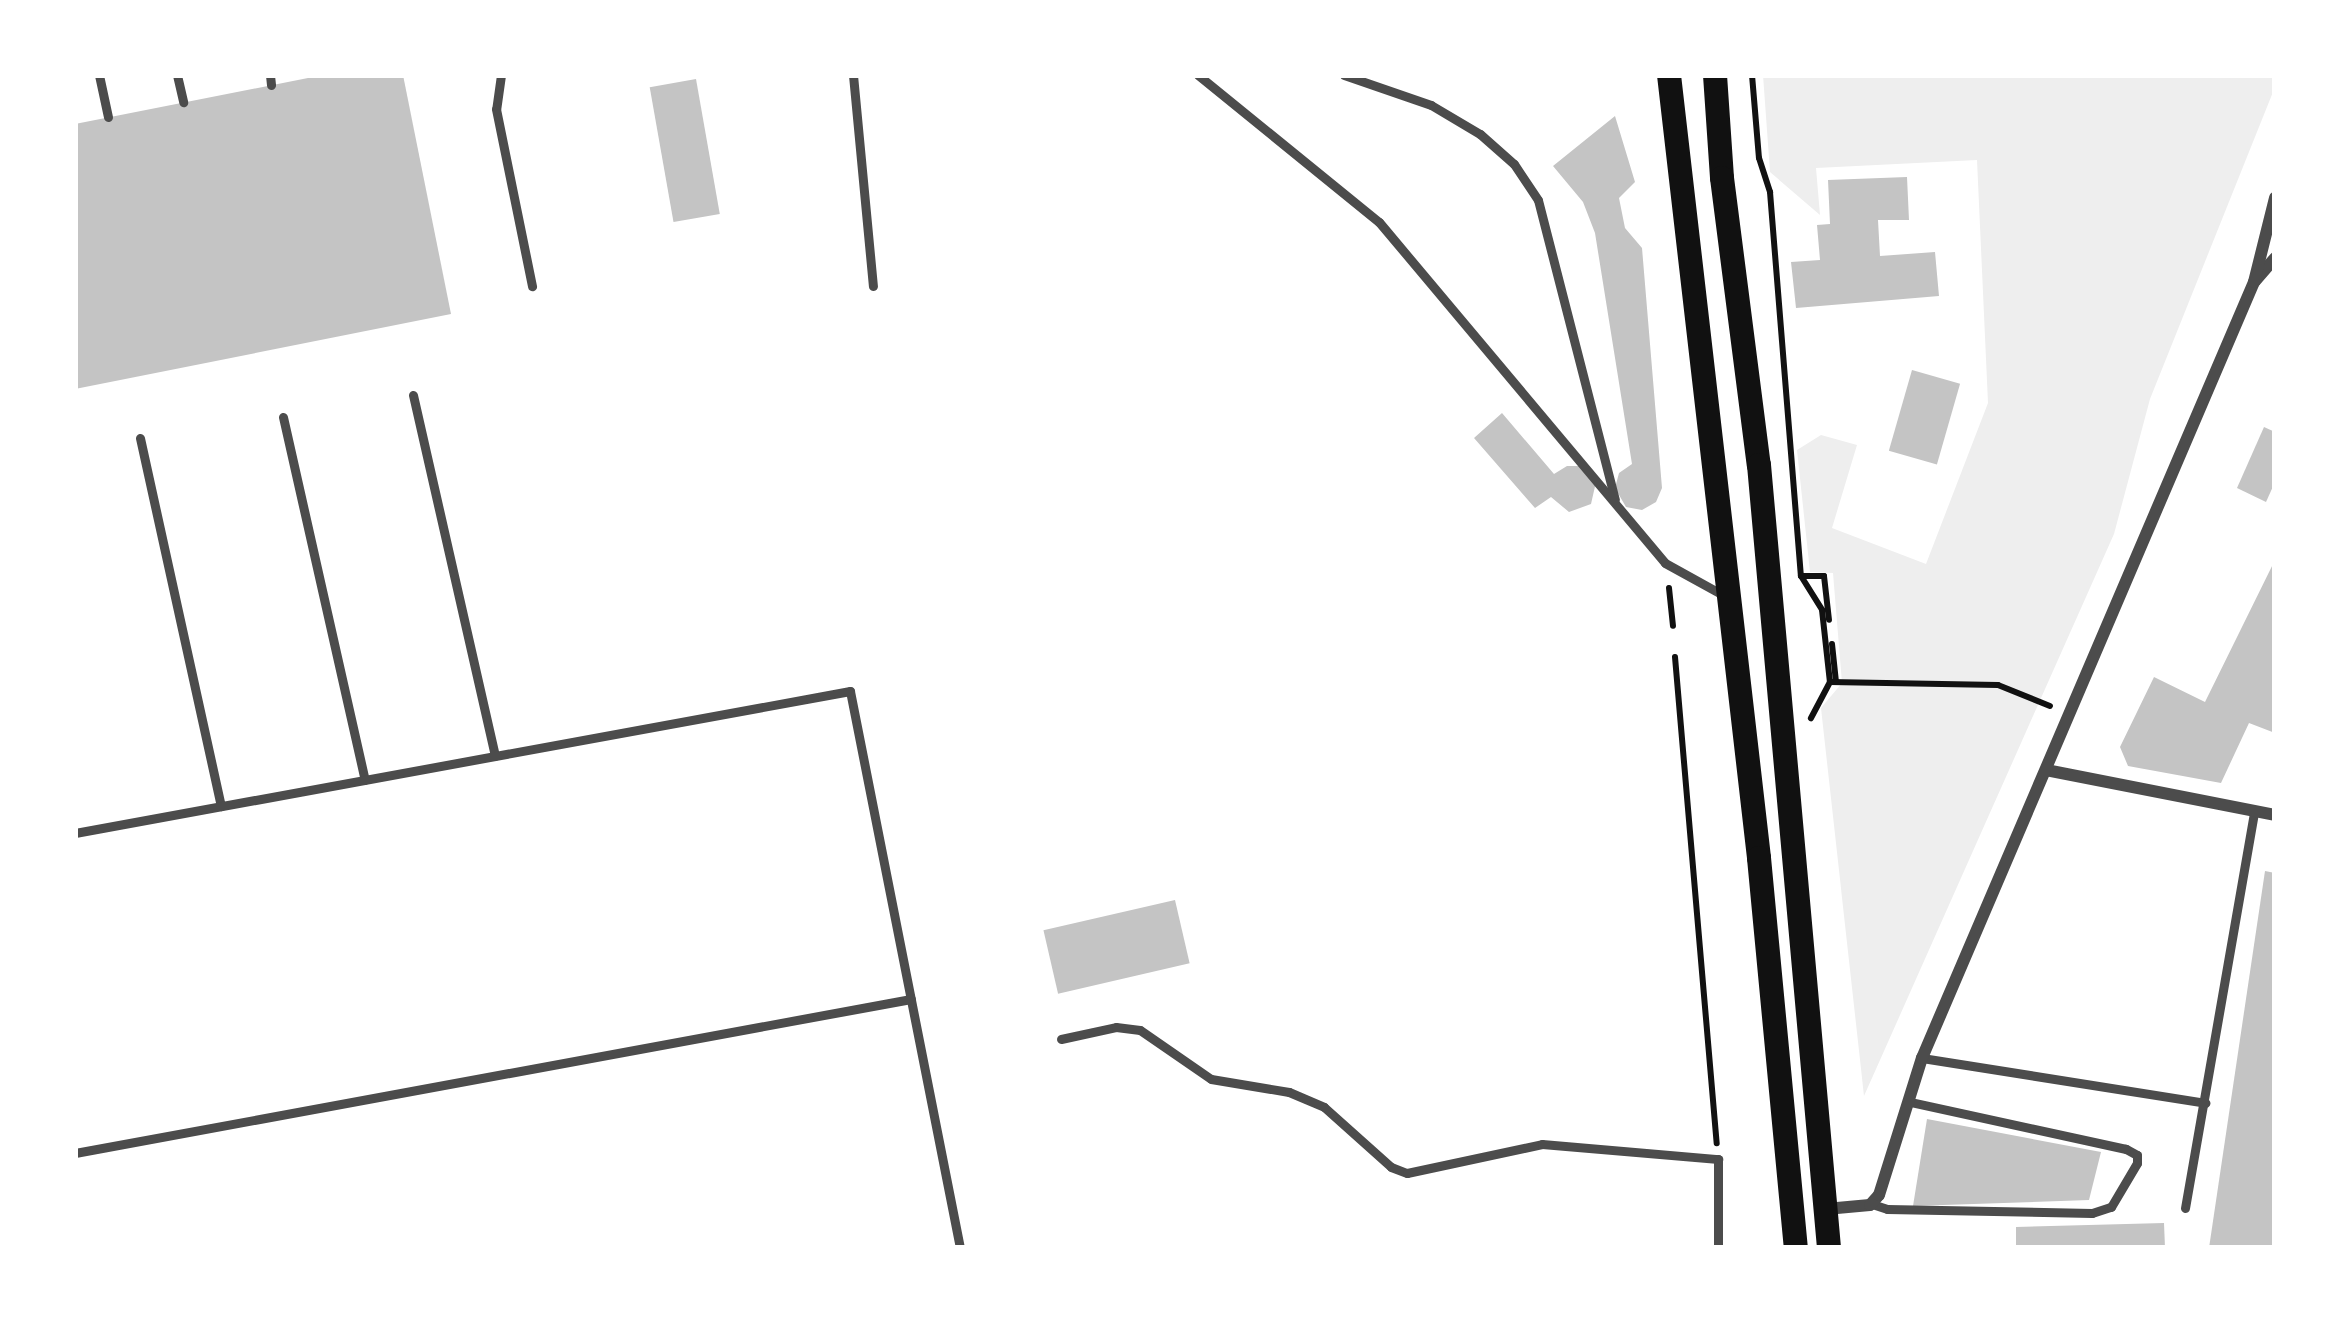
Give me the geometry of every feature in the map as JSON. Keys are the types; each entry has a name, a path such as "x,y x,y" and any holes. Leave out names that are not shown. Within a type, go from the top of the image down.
{"main road":[{"path":"1669,75 1759,858 1796,1248"},
{"path":"1715,75 1722,178 1759,465 1829,1248"}],"street":[{"path":"1826,1209 1872,1204 1911,1102 1922,1058 2254,282 2275,197"},
{"path":"2254,282 2275,258"},
{"path":"2046,770 2275,815"}],"lane":[{"path":"99,75 108,117"},
{"path":"177,75 183,102"},
{"path":"501,75 496,109 532,286"},
{"path":"853,75 873,286"},
{"path":"1198,75 1379,222 1665,563 1726,597"},
{"path":"1344,75 1431,105 1480,134 1514,164 1538,200 1618,508"},
{"path":"413,395 495,756"},
{"path":"283,417 365,780"},
{"path":"140,438 221,806"},
{"path":"75,833 850,691 960,1248"},
{"path":"2185,1208 2254,812"},
{"path":"75,1153 911,999"},
{"path":"1061,1039 1116,1027 1140,1030 1211,1079 1288,1092 1324,1108 1391,1167 1407,1173 1429,1173 1542,1144 1718,1159 1718,1248"},
{"path":"1922,1058 2205,1103"},
{"path":"1872,1204 1888,1209 2092,1213 2111,1207 2137,1163 2137,1155 2126,1149 1911,1102"}],"path":[{"path":"1752,75 1759,158 1770,192 1801,576 1822,610 1833,682"},
{"path":"1801,576 1824,575 1829,620"},
{"path":"1669,589 1672,626"},
{"path":"1813,735 1811,712 1833,682 1832,644"},
{"path":"1676,657 1718,1159"},
{"path":"1833,682 1998,686 2070,714"}],"shaded area":[{"path":"1763,75 2275,75 2275,87 2150,399 2114,534 1864,1096 1821,708 1842,683 1833,573 1810,572 1797,450 1821,435 1857,445 1832,528 1926,564 1988,403 1977,160 1816,168 1820,215 1770,172"}],"building":[{"path":"323,75 403,75 451,314 75,389 75,124"},
{"path":"696,79 720,214 674,222 650,87"},
{"path":"1615,116 1635,182 1619,198 1625,228 1642,248 1662,488 1656,502 1642,510 1626,507 1615,488 1619,473 1632,464 1595,233 1583,202 1553,166"},
{"path":"1907,177 1909,220 1878,220 1880,256 1935,252 1939,296 1796,308 1791,262 1820,260 1817,225 1830,224 1828,180"},
{"path":"1912,370 1960,384 1937,465 1889,451"},
{"path":"1502,413 1554,474 1567,466 1580,466 1596,482 1591,504 1569,512 1551,497 1535,508 1474,438"},
{"path":"2264,427 2275,432 2275,482 2266,502 2237,488"},
{"path":"2275,560 2275,733 2249,723 2221,783 2128,766 2120,747 2154,677 2205,702"},
{"path":"2265,871 2275,873 2275,1248 2209,1248"},
{"path":"1175,900 1190,963 1058,994 1043,930"},
{"path":"1927,1119 2101,1152 2089,1200 1913,1206"},
{"path":"2164,1223 2165,1248 2016,1248 2016,1227"}]}
